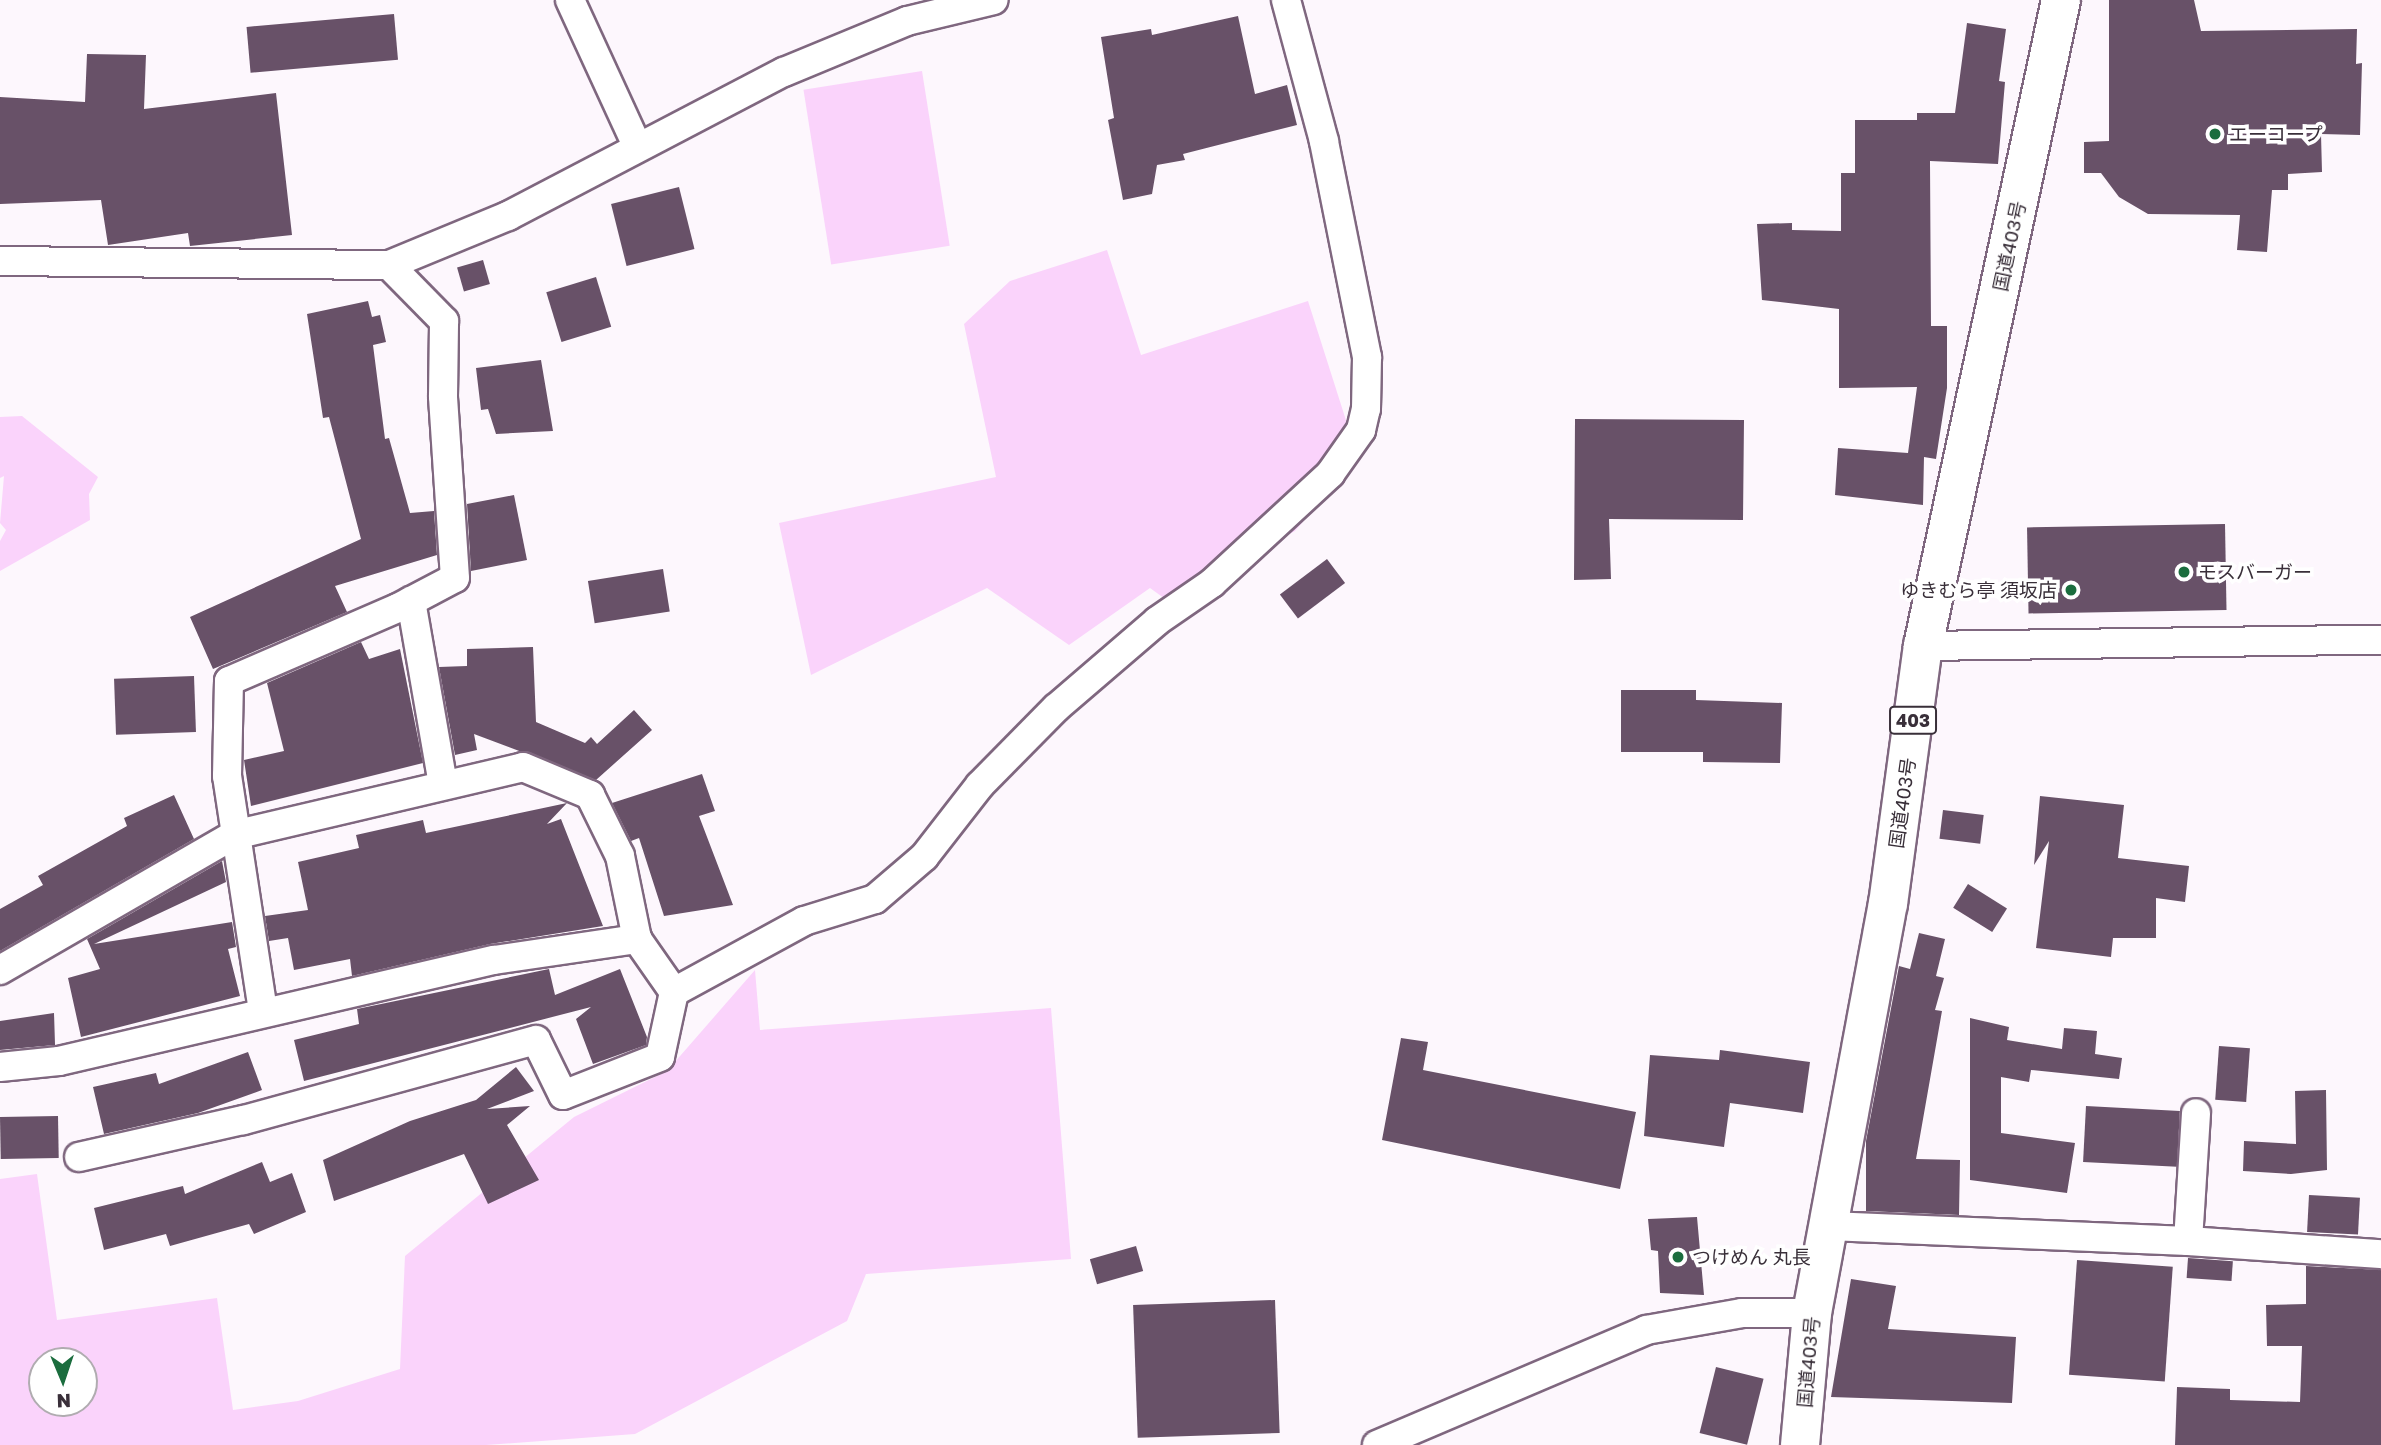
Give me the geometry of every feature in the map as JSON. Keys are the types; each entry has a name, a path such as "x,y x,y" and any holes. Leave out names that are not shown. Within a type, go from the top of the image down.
{"highway":[{"name":"国道403号","path":"1800,1445 1812,1313 1888,904 1923,646 2061,0"}],"street":[{"path":"570,0 637,146"},
{"path":"0,261 389,265 508,216 637,146 784,72 907,21 994,0"},
{"path":"674,992 804,921 875,899 924,857 980,785 1056,708 1157,621 1212,583 1287,515 1330,474 1361,430 1366,409 1367,357 1324,141 1286,0"},
{"path":"263,1011 227,776 229,681 411,601 454,578 443,396 444,321 389,265"},
{"path":"411,601 443,784"},
{"path":"1923,646 2381,640"},
{"path":"0,970 234,835 523,767 590,795 620,856 637,939 674,992 660,1058 563,1095 536,1041 243,1119 79,1157"},
{"path":"0,1068 59,1061 263,1011 494,960 637,939"},
{"path":"2188,1241 2196,1113"},
{"path":"1829,1226 2188,1241 2381,1254"},
{"path":"1377,1445 1646,1330 1742,1313 1812,1313"}],"shaded area":[{"path":"922,71 950,246 831,265 803,90"},
{"path":"1107,250 1141,355 1308,301 1358,458 1295,531 1168,601 1150,588 1069,645 987,588 811,675 779,523 996,477 964,324 1010,281"},
{"path":"22,416 98,477 89,494 90,520 0,571 0,541 6,530 0,523 4,476 0,478 0,417"},
{"path":"755,970 760,1030 1051,1008 1071,1259 866,1274 847,1321 635,1434 486,1445 0,1445 0,1179 37,1174 57,1320 217,1298 233,1410 298,1401 400,1369 405,1256 574,1117 667,1071"}],"building":[{"name":"エーコープ","path":"2109,0 2194,0 2201,31 2357,29 2356,64 2362,63 2360,135 2321,134 2322,172 2288,174 2288,190 2272,190 2267,252 2237,250 2240,215 2148,214 2119,197 2101,173 2084,173 2084,142 2109,141"},
{"path":"394,14 398,60 251,73 247,27"},
{"path":"1238,16 1255,94 1287,85 1297,125 1183,154 1185,160 1157,165 1152,194 1123,200 1108,120 1114,118 1101,37 1151,29 1152,35"},
{"path":"1967,23 2006,29 1999,81 2005,82 1998,164 1930,161 1931,326 1947,326 1947,388 1936,459 1924,457 1923,505 1835,495 1838,448 1908,453 1917,387 1839,388 1839,309 1762,300 1757,224 1792,223 1792,230 1841,231 1841,173 1855,173 1855,120 1917,120 1917,113 1955,113"},
{"path":"87,54 146,55 144,109 276,93 292,235 190,246 188,233 108,245 101,200 0,204 0,97 85,102"},
{"path":"679,187 694,249 627,266 611,204"},
{"path":"483,260 490,284 464,291 457,267"},
{"path":"596,277 611,327 561,342 546,292"},
{"path":"368,301 372,317 380,315 386,342 373,345 385,439 389,438 410,513 434,511 437,555 335,586 347,612 213,669 190,617 361,539 329,417 323,418 307,314"},
{"path":"541,360 553,431 496,434 488,409 481,410 476,368"},
{"path":"1575,419 1744,420 1743,520 1609,519 1611,579 1574,580"},
{"path":"514,495 527,560 471,571 467,504"},
{"path":"2225,524 2227,610 2029,613 2027,527"},
{"path":"1327,559 1345,583 1298,618 1280,595"},
{"path":"663,569 670,611 595,623 588,581"},
{"path":"361,642 369,659 400,649 423,763 251,806 244,760 284,751 267,683"},
{"path":"533,647 536,722 585,743 591,737 597,744 634,710 652,730 596,780 474,734 477,750 455,755 439,667 467,666 467,649"},
{"path":"194,676 196,732 116,735 114,679"},
{"path":"1621,690 1696,690 1696,700 1782,703 1780,763 1703,762 1703,752 1621,752"},
{"path":"702,774 715,811 699,816 733,905 664,916 639,838 631,841 612,803"},
{"path":"174,795 194,839 0,951 0,909 43,885 38,876 127,826 124,818"},
{"path":"2040,796 2124,805 2118,858 2189,866 2185,902 2156,898 2156,938 2113,938 2111,957 2036,948 2049,841 2034,865"},
{"path":"567,803 547,824 561,819 603,926 490,944 352,976 350,959 294,970 288,938 269,941 265,916 308,910 298,862 359,848 356,835 423,820 426,833"},
{"path":"1943,810 1984,815 1980,844 1939,839"},
{"path":"222,861 226,882 94,944 232,922 236,947 228,949 240,996 81,1037 68,978 100,969 87,939"},
{"path":"1968,884 2007,908 1992,932 1953,908"},
{"path":"1919,933 1945,939 1936,976 1944,978 1935,1010 1942,1011 1916,1159 1960,1160 1959,1215 1866,1211 1866,1141 1899,966 1910,969"},
{"path":"549,969 555,995 620,969 647,1037 646,1045 593,1064 576,1019 591,1007 304,1081 294,1040 359,1024 357,1009"},
{"path":"54,1013 55,1045 0,1050 0,1021"},
{"path":"1970,1018 2009,1027 2007,1040 2062,1049 2064,1028 2097,1031 2095,1054 2122,1058 2119,1079 2031,1070 2029,1082 2001,1077 2001,1133 2075,1143 2067,1193 1970,1180"},
{"path":"1401,1038 1428,1042 1423,1070 1636,1112 1620,1189 1382,1140"},
{"path":"2219,1046 2250,1048 2246,1102 2215,1100"},
{"path":"1720,1050 1810,1062 1803,1113 1730,1103 1724,1147 1644,1136 1650,1055 1719,1060"},
{"path":"248,1052 262,1090 198,1113 104,1134 93,1087 156,1073 159,1084"},
{"path":"516,1067 534,1091 487,1109 530,1106 507,1125 539,1180 488,1204 464,1154 334,1201 323,1160 410,1121 476,1100"},
{"path":"2326,1090 2327,1170 2291,1174 2243,1171 2244,1141 2296,1144 2295,1091"},
{"path":"2086,1106 2180,1111 2177,1167 2083,1162"},
{"path":"58,1116 59,1158 1,1159 0,1117"},
{"path":"262,1162 270,1182 292,1173 306,1212 254,1234 249,1224 170,1246 166,1234 104,1250 94,1208 183,1186 185,1194"},
{"path":"2309,1195 2360,1198 2358,1235 2307,1232"},
{"path":"1697,1217 1704,1295 1660,1293 1658,1251 1651,1250 1648,1219"},
{"path":"1136,1246 1143,1271 1097,1284 1090,1259"},
{"path":"2188,1258 2233,1261 2231,1281 2187,1278"},
{"path":"2077,1260 2173,1267 2165,1381 2069,1375"},
{"path":"2306,1266 2381,1270 2381,1445 2175,1445 2177,1387 2230,1389 2230,1400 2300,1402 2302,1346 2267,1346 2266,1305 2306,1304"},
{"path":"1851,1279 1896,1286 1888,1329 2016,1337 2012,1403 1831,1397"},
{"path":"1275,1300 1280,1433 1138,1438 1133,1305"},
{"path":"1716,1367 1764,1379 1747,1445 1700,1433"}],"place":[{"name":"エーコープ","path":"2215,134"},
{"name":"モスバーガー","path":"2184,572"},
{"name":"ゆきむら亭 須坂店","path":"2071,590"},
{"name":"つけめん 丸長","path":"1678,1257"}]}
